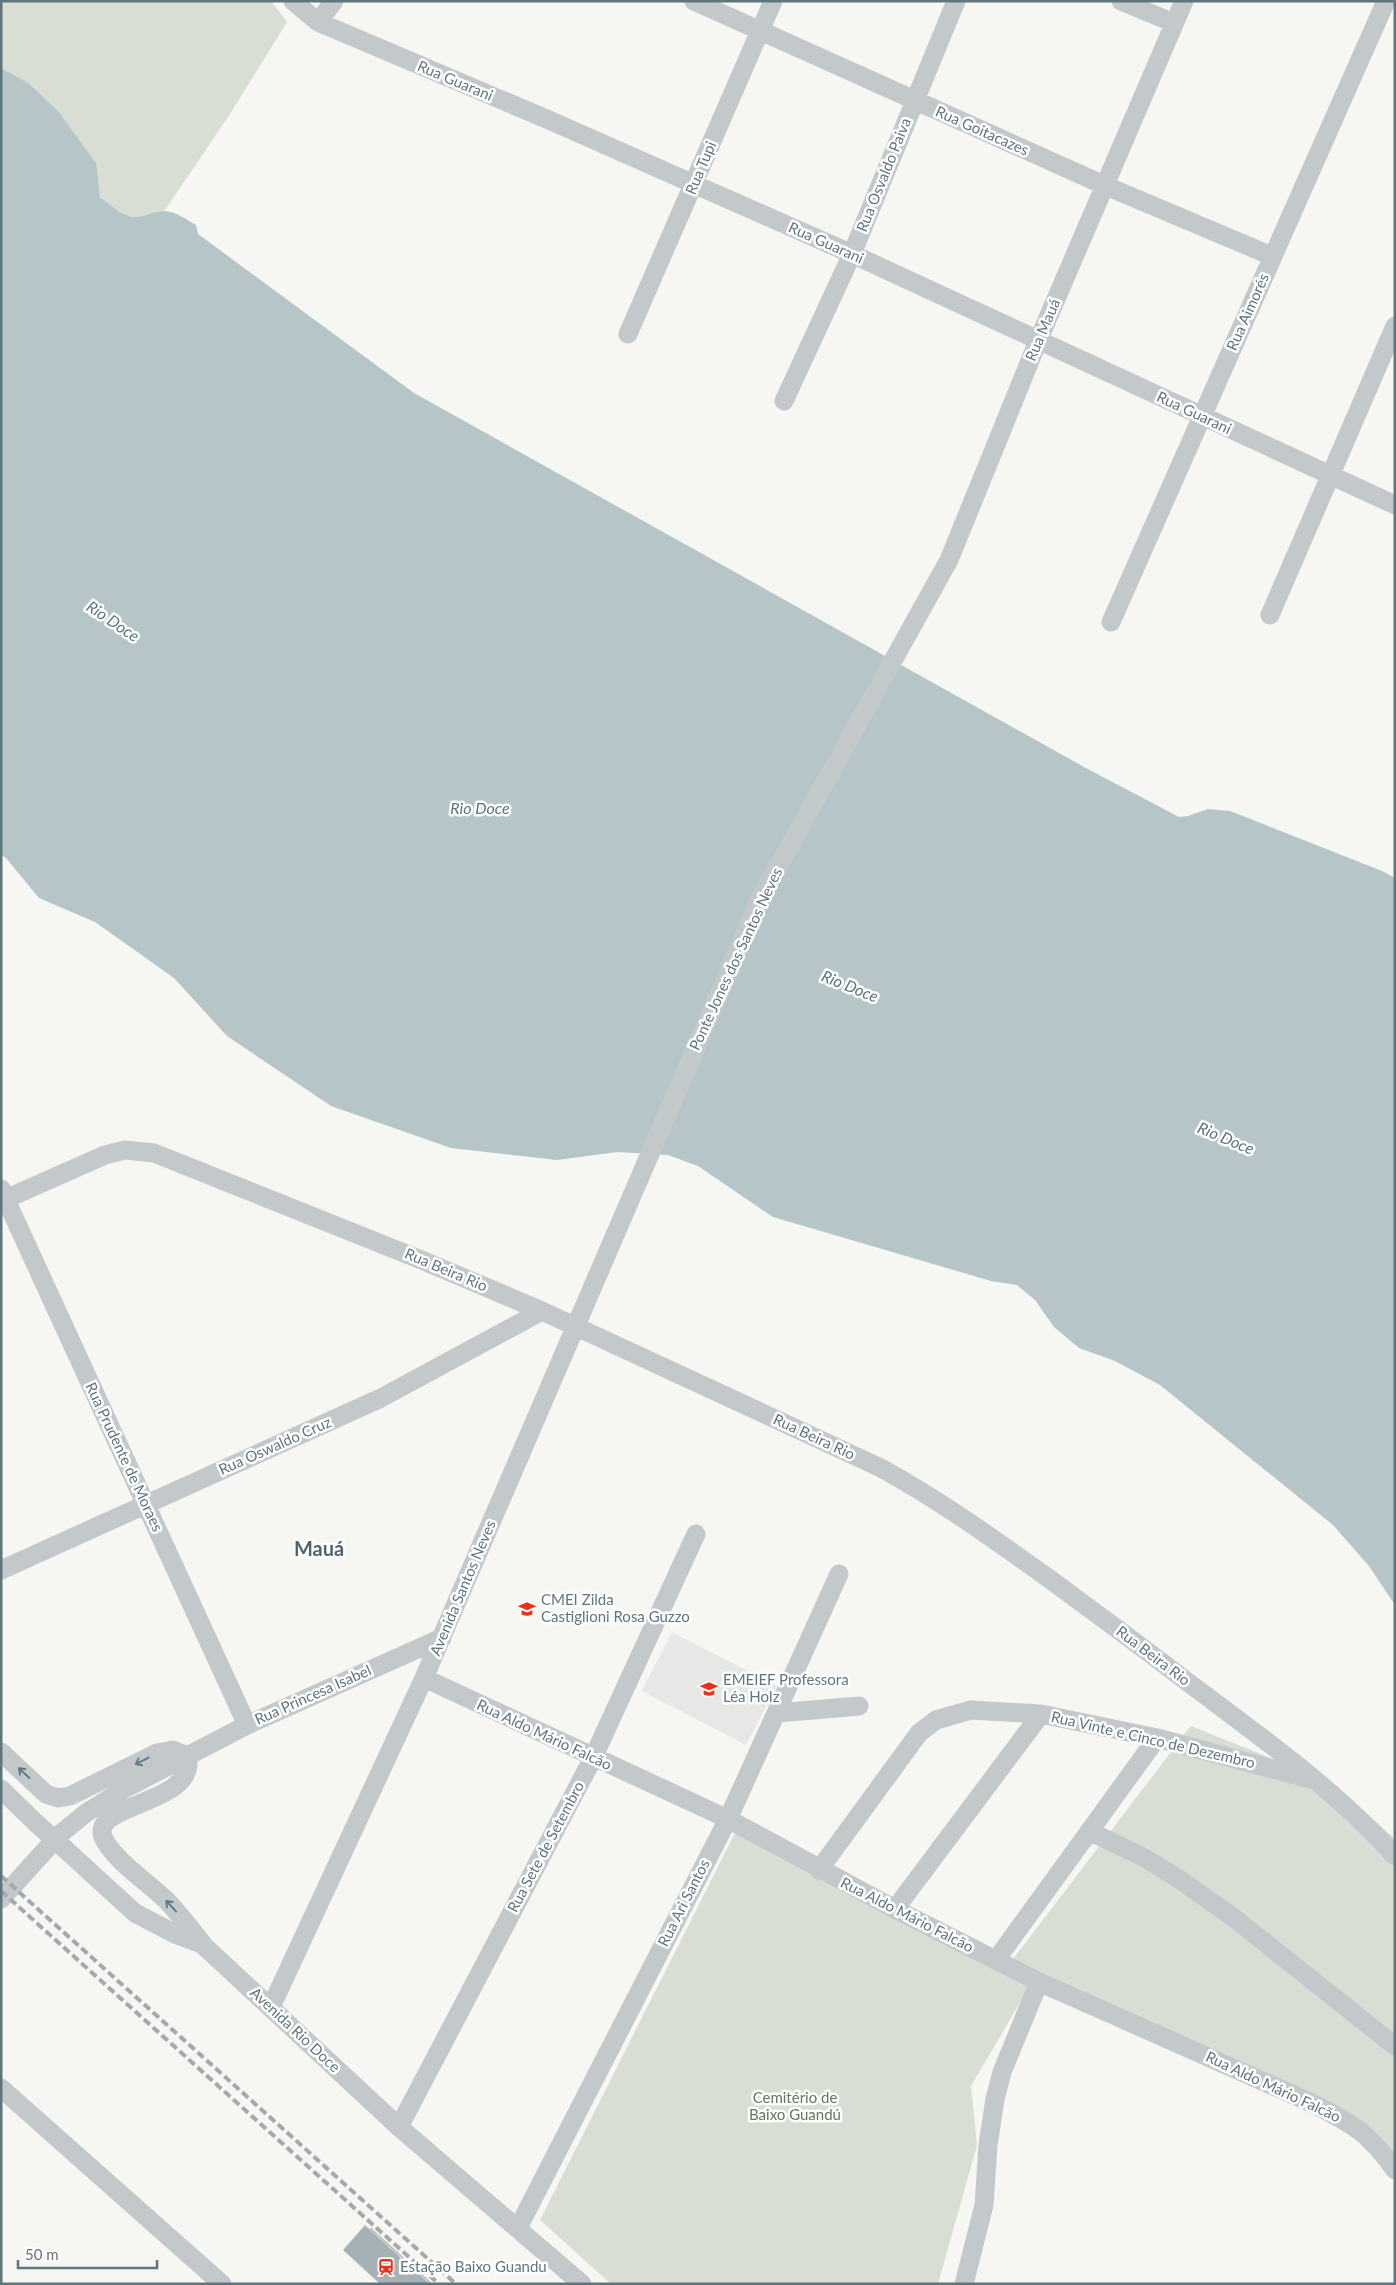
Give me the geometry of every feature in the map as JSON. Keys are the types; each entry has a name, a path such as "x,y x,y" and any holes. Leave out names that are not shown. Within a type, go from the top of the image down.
{"street":[{"name":"Rua Guarani","path":"293,1 318,22 695,184 852,254 1395,505"},
{"path":"318,22 334,1"},
{"name":"Rua Goitacazes","path":"694,1 1106,186 1272,256"},
{"name":"Rua Tupi","path":"628,334 695,184 773,1"},
{"name":"Rua Osvaldo Paiva","path":"784,401 852,254 956,1"},
{"path":"1121,1 1174,23"},
{"name":"Rua Mauá","path":"895,654 949,560 1038,341 1184,1"},
{"name":"Rua Aimorés","path":"1112,622 1386,1"},
{"path":"1270,615 1395,326"},
{"name":"Ponte Jones dos Santos Neves","path":"645,1165 759,901 895,654"},
{"name":"Rua Beira Rio","path":"3,1197 105,1155 125,1150 154,1153 542,1311 881,1468 921,1490 974,1524 1149,1652 1319,1782 1371,1830 1395,1856"},
{"name":"Avenida Santos Neves","path":"271,2007 442,1638 574,1326 645,1165"},
{"name":"Rua Prudente de Moraes","path":"3,1197 247,1725"},
{"name":"Rua Oswaldo Cruz","path":"1,1570 381,1398 542,1311"},
{"name":"Rua Sete de Setembro","path":"398,2127 593,1758 696,1534"},
{"name":"Rua Ari Santos","path":"518,2228 728,1819 840,1574"},
{"name":"Rua Princesa Isabel","path":"1,1899 59,1835 86,1812 126,1788 247,1725 442,1638"},
{"name":"Rua Aldo Mário Falcão","path":"424,1678 728,1819 819,1870 1039,1982 1314,2104 1347,2121 1366,2134 1390,2163"},
{"path":"778,1713 859,1706"},
{"name":"Rua Vinte e Cinco de Dezembro","path":"819,1870 919,1733 936,1720 971,1710 1041,1714 1157,1738 1319,1782"},
{"path":"895,1909 1041,1714"},
{"path":"996,1960 1091,1832 1157,1738"},
{"path":"1,1752 46,1794 58,1798 70,1796 157,1753 174,1750 186,1756 188,1771 180,1782 166,1792 110,1817 105,1821 102,1836 107,1844 166,1900 202,1944"},
{"name":"Avenida Rio Doce","path":"1,1789 135,1913 175,1934 202,1944 398,2127 582,2284"},
{"path":"1091,1832 1143,1857 1234,1918 1395,2046"},
{"path":"964,2284 984,2205 988,2145 995,2099 1002,2072 1039,1982"},
{"path":"1,2088 222,2284"}],"shaded area":[{"name":"EMEIEF Professora Léa Holz","path":"672,1632 777,1686 746,1745 642,1691"}],"green space":[{"path":"1,1 271,1 287,22 230,114 165,210 138,218 127,216 100,196 95,179 75,138 50,103 28,85 1,68"},
{"name":"Cemitério de Baixo Guandú","path":"1191,1726 1333,1783 1395,1839 1395,2158 1343,2111 1048,1984 1028,1989 971,2086 977,2145 938,2284 611,2284 540,2220 735,1833 1010,1963"}],"water":[{"name":"Rio Doce","path":"1,68 28,83 58,111 96,163 100,197 119,212 131,217 140,217 159,211 168,211 196,225 198,234 414,393 1084,767 1179,817 1208,809 1230,811 1382,871 1395,878 1395,1605 1369,1566 1333,1525 1160,1385 1115,1361 1079,1348 1054,1327 1035,1300 1017,1285 991,1281 773,1217 698,1166 668,1155 617,1152 557,1160 451,1148 331,1106 227,1036 174,978 95,922 39,898 6,858 1,855"}],"building":[{"name":"Estação Baixo Guandu","path":"365,2225 430,2284 380,2284 343,2250"}],"railway":[{"path":"1,1876 456,2284"},
{"path":"1,1891 439,2284"}],"place":[{"name":"CMEI Zilda Castiglioni Rosa Guzzo","path":"527,1609"},
{"name":"EMEIEF Professora Léa Holz","path":"709,1689"},
{"name":"Estação Baixo Guandu","path":"386,2267"}],"district":[{"name":"Mauá","path":"319,1549"}]}
